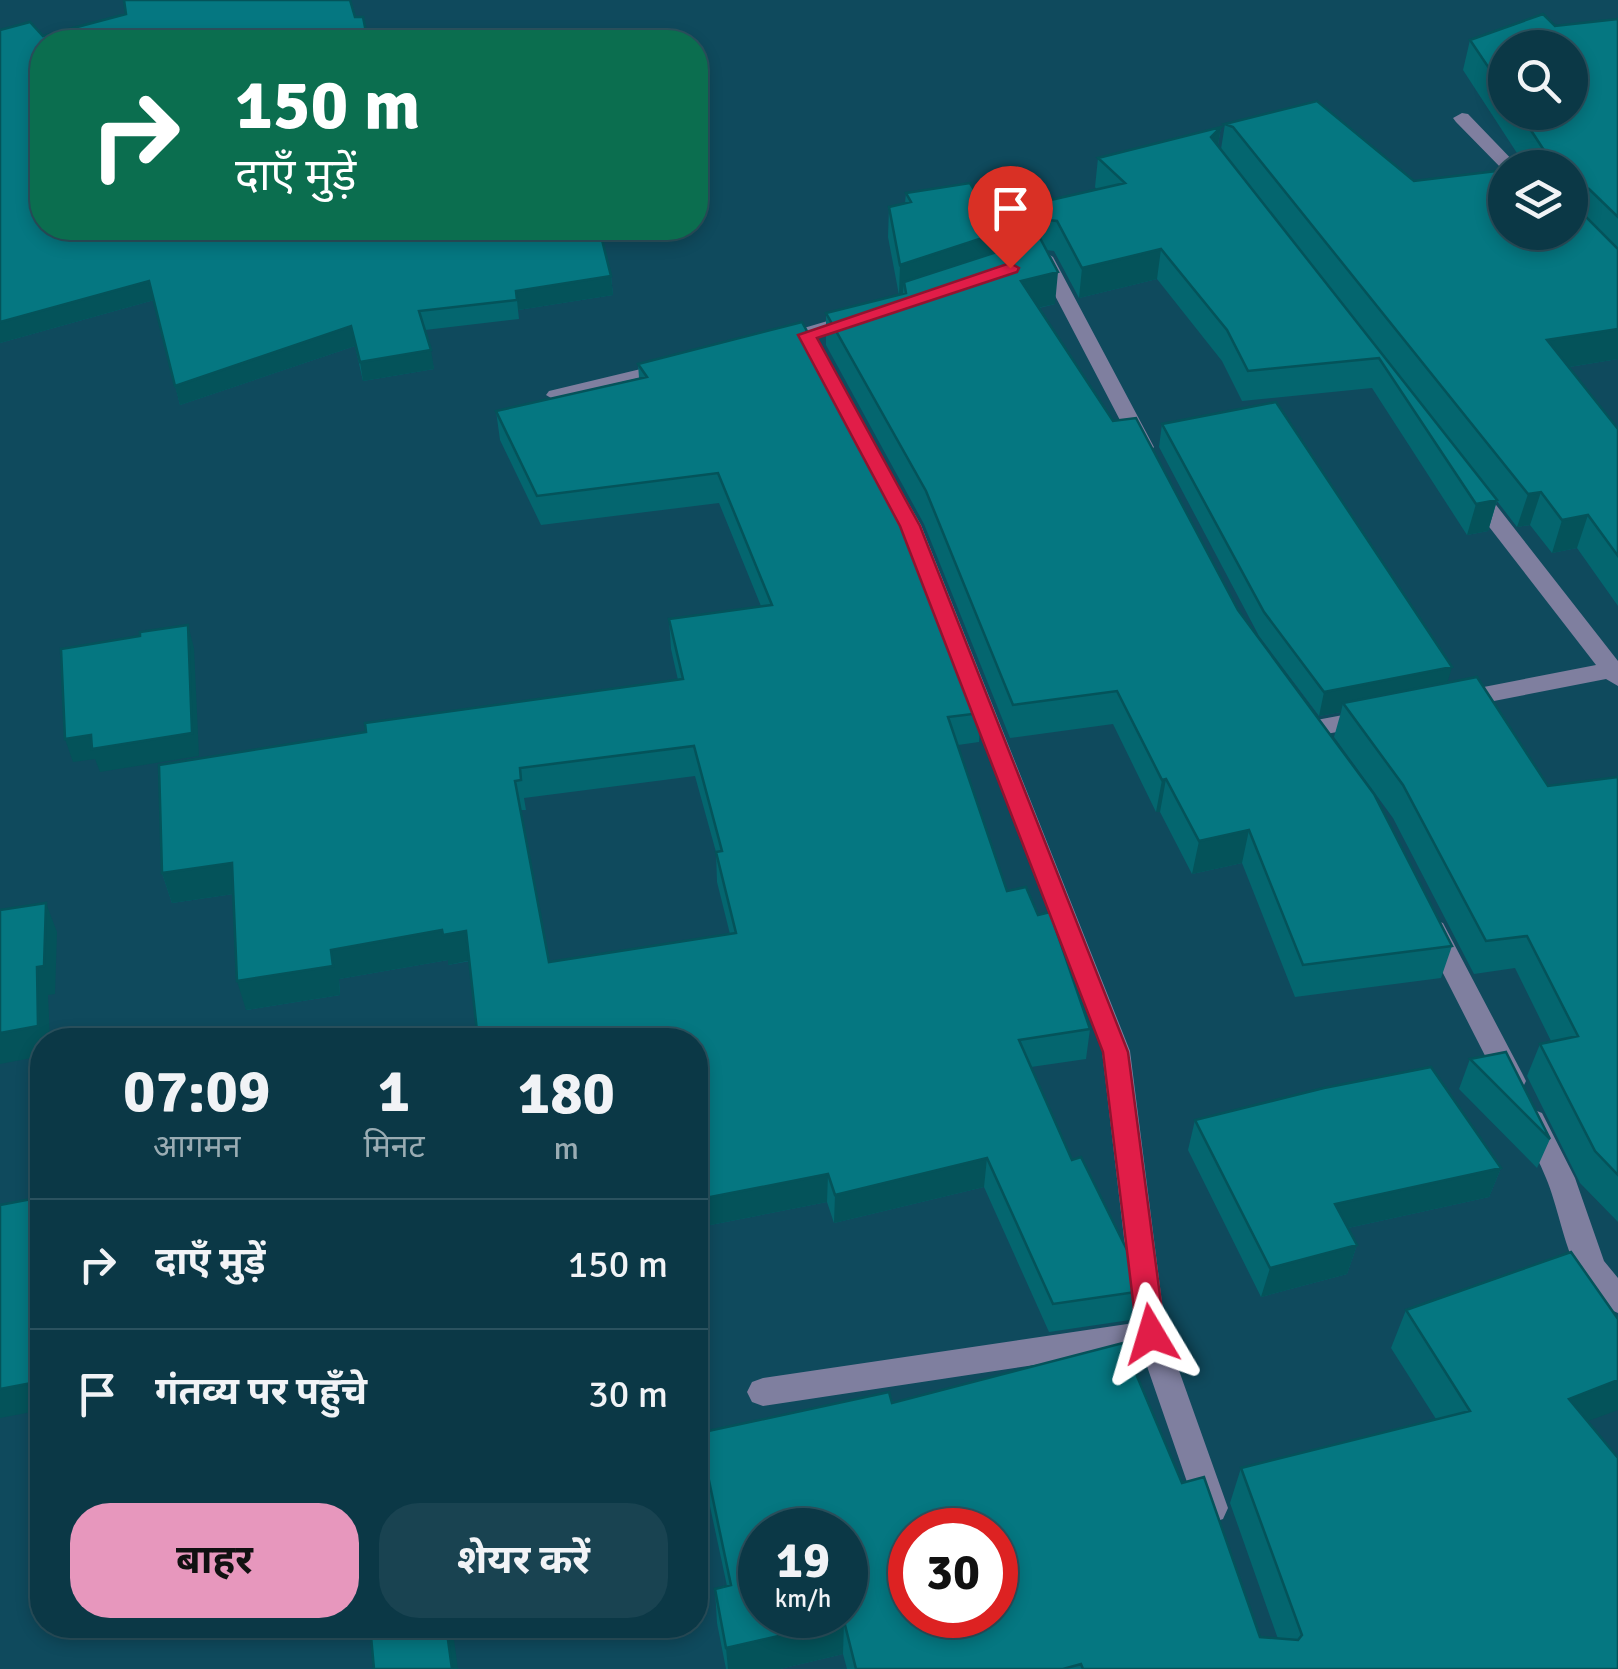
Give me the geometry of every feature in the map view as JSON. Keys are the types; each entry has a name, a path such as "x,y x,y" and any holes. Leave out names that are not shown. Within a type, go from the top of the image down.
{"street":[{"path":"1462,118 1493,150"},
{"path":"1026,263 1044,257 1154,467"},
{"path":"749,349 812,344 880,311"},
{"path":"556,394 691,363"},
{"path":"873,456 910,526 1116,1052 1151,1334 1222,1538"},
{"path":"1443,704 1616,673 1458,471"},
{"path":"1311,729 1386,714"},
{"path":"1422,905 1561,1178 1591,1268 1618,1300"},
{"path":"763,1392 1151,1334"}],"building":[{"path":"124,0 350,0 355,17 363,17 366,30 66,30 126,14"},
{"path":"1543,14 1555,26 1618,19 1618,217 1588,189 1588,150 1544,150 1531,130 1588,130 1588,30 1498,30"},
{"path":"30,22 37,30 30,30 30,240 602,240 611,276 516,291 517,300 419,311 431,350 360,362 351,326 175,386 149,281 0,322 0,30"},
{"path":"1488,34 1488,67 1470,40"},
{"path":"1317,101 1414,181 1488,172 1488,250 1588,250 1588,219 1618,249 1618,329 1547,340 1618,429 1618,556 1588,515 1562,520 1541,492 1528,494 1233,127 1225,124"},
{"path":"1221,127 1211,137 1497,500 1476,504 1379,358 1248,371 1227,330 1161,249 1082,268 1057,221 1040,219 900,265 889,207 911,202 906,193 970,183 989,214 1125,183 1098,158"},
{"path":"1040,238 1058,272 1021,281 1113,421 1136,418 1238,610 1374,794 1452,946 1303,965 1249,830 1199,841 1166,779 1162,780 1117,691 1013,705 926,491 826,313 906,293 904,282"},
{"path":"802,322 897,497 981,713 948,717 1007,891 1026,887 1038,915 1050,912 1090,1029 1019,1040 1072,1160 1081,1157 1132,1260 1136,1292 1053,1304 987,1158 835,1195 828,1174 708,1197 708,1028 477,1028 466,931 443,935 442,930 331,950 333,966 237,981 232,863 162,873 159,765 366,732 365,723 683,679 669,619 772,605 718,473 537,496 496,411 647,377 638,364","holes":["694,746 722,851 716,852 736,933 549,962 515,781 521,780 520,768"]},
{"path":"1276,402 1452,667 1324,692 1264,612 1162,424"},
{"path":"188,625 192,733 92,749 91,735 65,739 61,649"},
{"path":"1477,677 1548,786 1618,777 1618,1175 1595,1151 1540,1044 1578,1036 1527,936 1486,941 1403,785 1343,703"},
{"path":"46,903 44,966 37,967 38,1026 0,1033 0,910"},
{"path":"1506,1052 1550,1139 1470,1059"},
{"path":"1431,1067 1501,1168 1335,1204 1357,1245 1270,1268 1195,1120"},
{"path":"30,1199 30,1383 0,1389 0,1205"},
{"path":"1571,1252 1618,1319 1618,1380 1569,1399 1618,1458 1618,1669 1083,1669 1081,1664 1063,1669 856,1669 848,1638 868,1638 868,1508 738,1508 738,1638 770,1638 726,1648 715,1589 731,1585 708,1476 708,1431 889,1392 892,1403 1123,1343 1182,1483 1204,1477 1260,1637 1298,1640 1302,1635 1241,1468 1470,1411 1406,1310"},
{"path":"371,1638 448,1638 452,1669 374,1669"}],"route":[{"path":"1010,268 807,335 910,526 1116,1052 1151,1334"}]}
